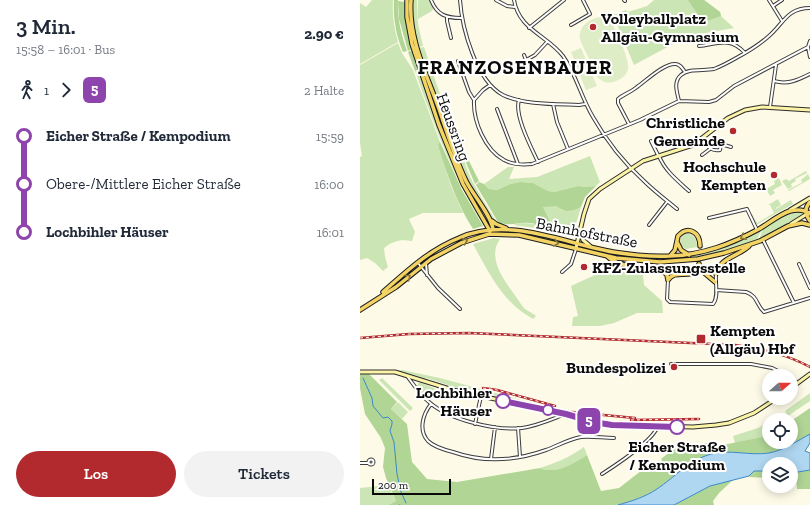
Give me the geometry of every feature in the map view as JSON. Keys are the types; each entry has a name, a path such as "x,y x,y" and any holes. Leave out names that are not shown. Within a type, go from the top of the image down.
{"main road":[{"name":"Heussring","path":"407,0 407,18 412,44 439,125 463,184 491,231"},
{"name":"Heussring","path":"411,0 411,17 416,44 466,180 472,193 490,219 491,231"},
{"path":"810,202 806,208 810,221"},
{"path":"789,211 801,209 808,213"},
{"name":"Bahnhofstraße","path":"491,231 508,230 563,239 614,252 630,254 670,256 690,255 720,248 757,230 789,211"},
{"path":"490,219 508,230"},
{"path":"788,226 802,223 810,225"},
{"name":"Bahnhofstraße","path":"491,231 519,235 606,255 641,261 660,262 698,259 724,253 763,240 788,226"},
{"path":"360,310 428,254 460,237 491,231"},
{"path":"375,299 396,287 426,262 461,242 491,231"},
{"path":"670,256 675,250 680,233 684,231 692,231 695,233 699,238 700,246"},
{"path":"677,239 680,248 690,255"},
{"path":"716,274 722,263 743,251 750,245"},
{"path":"606,255 612,261 622,265 661,270 667,275 668,280 676,274 693,273 698,268 699,264 702,271 715,282"}],"street":[{"path":"431,0 435,8 447,17 461,18"},
{"path":"460,0 461,18 470,48 490,84 497,91 503,95 518,100 553,104 585,104"},
{"path":"496,0 507,6 515,7"},
{"path":"514,0 515,7 522,20 529,28 557,50 564,58 570,68 585,104 604,135 631,168 676,209"},
{"path":"529,28 564,0"},
{"path":"571,25 590,14 583,0"},
{"path":"769,0 782,21"},
{"path":"773,6 782,0"},
{"path":"679,101 676,86 677,81 678,78 686,72 715,68 745,53 770,36 782,21 796,10 810,8"},
{"path":"447,17 451,38"},
{"path":"528,59 535,55 547,42"},
{"path":"699,46 726,42 740,47 745,53"},
{"path":"810,42 808,47 810,57"},
{"path":"458,61 469,92 474,100 474,110 477,122 492,149 503,160 518,164 532,164 604,135 679,101 709,102 716,100 734,86 808,47"},
{"path":"524,55 526,60 528,59 532,68 535,67 539,71"},
{"path":"629,124 618,103 618,99 636,88 654,74 674,64 678,65 686,72"},
{"path":"770,107 777,64"},
{"path":"774,81 784,83 810,74"},
{"path":"474,100 490,84"},
{"path":"518,100 517,105 519,117 538,162"},
{"path":"553,104 557,122 568,149"},
{"path":"576,248 586,205 589,199 600,189 631,168 658,155 687,147 735,114 756,107 810,110"},
{"path":"497,109 518,164"},
{"path":"702,138 710,149 716,151 720,150 721,144 731,147"},
{"path":"651,141 669,172 689,191"},
{"path":"702,155 710,149"},
{"name":"Bahnhofstraße","path":"789,211 810,198"},
{"path":"649,225 667,202"},
{"path":"709,218 746,209 748,210 757,230"},
{"name":"Bahnhofstraße","path":"788,226 808,213"},
{"path":"580,230 583,240 590,246"},
{"path":"763,240 794,303"},
{"name":"Bahnhofstraße","path":"562,272 571,264 576,248"},
{"path":"417,262 427,276 460,309"},
{"path":"426,262 427,276"},
{"path":"799,264 810,288"},
{"path":"668,280 668,299 670,302 713,304 715,302 716,274"},
{"path":"716,290 750,293 755,298 761,310 764,312 810,298"},
{"path":"671,364 751,364 774,369"},
{"path":"360,372 395,372 439,386 566,414 593,422 612,425 701,427 729,423 754,413 766,405"},
{"path":"798,382 810,374"},
{"path":"407,375 430,404 451,415 475,424 518,428 535,425 566,414"},
{"path":"414,385 417,378"},
{"path":"475,424 481,396"},
{"path":"430,404 427,409 422,428 427,440 468,458 491,460 511,459 542,451 580,437 593,436 614,438"},
{"path":"554,419 559,413"},
{"path":"602,474 618,465 654,433 658,426"},
{"path":"491,460 495,427"},
{"path":"518,428 520,457"},
{"path":"360,463 368,463"}],"green space":[{"path":"372,0 393,0 395,32 398,42 360,64 360,3 366,7"},
{"path":"394,0 398,0 400,26 407,51 403,52 398,39 394,14"},
{"path":"412,0 417,0 418,24 423,46 418,47 412,17"},
{"path":"418,0 430,0 434,8 432,11 418,19"},
{"path":"654,0 704,0 720,12 721,16 734,28 688,36 634,65 613,15 626,10 628,12 647,6"},
{"path":"688,0 704,0 720,12 721,16 707,21 702,21"},
{"path":"398,1 405,2 412,49 408,51 399,19"},
{"path":"601,17 613,25 625,53 628,65 628,69 624,76 616,81 607,83 597,76 580,39 581,30 583,27 589,21"},
{"path":"398,43 402,53 413,70 440,142 438,144 439,149 451,186 463,213 423,213 409,219 415,232 412,241 397,241 384,248 388,267 383,271 367,258 360,260 360,157 362,156 360,143 360,65"},
{"path":"424,47 442,100 464,152 464,160 471,178 497,223 491,218 463,171 419,48"},
{"path":"581,48 588,65 578,69 571,52"},
{"path":"417,49 465,181 471,194 491,225 468,191 460,173 440,124 424,76"},
{"path":"412,50 418,69 415,71 408,52"},
{"path":"418,69 452,164 466,194 486,225 484,226 463,189 445,150 415,71"},
{"path":"590,69 597,86 586,90 579,73"},
{"path":"440,142 462,190 483,226 473,229 462,210 442,159 438,144"},
{"path":"465,153 479,181 475,184 464,158"},
{"path":"590,156 600,182 596,186 578,186 554,192 548,191 533,183 520,182 510,184 497,190 489,189 484,184 508,167 514,167 509,179 537,177"},
{"path":"806,171 807,173 795,179 796,181 791,184 792,187 788,189 782,181 786,179 789,181"},
{"path":"808,174 810,179 789,191 788,190 801,183 801,180"},
{"path":"779,178 782,185 773,190 775,193 770,196 766,189 775,184 774,181"},
{"path":"479,182 484,184 489,189 497,190 510,184 520,182 533,183 548,191 554,192 578,186 596,186 585,197 581,207 577,209 568,211 562,210 556,206 543,207 550,221 543,225 531,223 506,224 498,222 476,185"},
{"path":"778,199 781,205 776,209 791,200 793,204 756,225 752,214 757,223 774,213 770,205 768,205"},
{"path":"556,206 565,211 574,210 581,207 572,237 535,228 513,225 523,223 541,224 550,221 543,207"},
{"path":"790,212 804,212 805,214 760,239 761,229"},
{"path":"760,229 761,231 758,237 759,240 716,253 674,260 643,260 643,257 679,257 704,254 742,239"},
{"path":"687,233 695,238 697,247 686,249 681,246 681,236"},
{"path":"494,238 500,239 496,246 495,253 501,275 525,309 536,316 533,319 510,302 492,278 473,244"},
{"path":"613,265 645,270 643,276 644,285 662,301 663,313 637,313 614,323 600,326 572,326 573,317 578,316 571,286"},
{"path":"402,370 440,378 528,402 528,404 513,401 513,399 454,387 426,378 425,380 396,371"},
{"path":"360,374 369,374 397,402 391,409 407,424 412,462 427,479 457,482 540,468 552,470 565,467 587,455 601,491 619,488 646,467 649,471 676,447 714,442 718,446 762,437 762,449 782,449 762,454 726,452 711,454 696,460 652,492 618,505 388,505 396,501 383,467 385,448 381,438 365,414 360,388"},
{"path":"382,378 413,408 410,411 379,380"},
{"path":"419,382 436,389 429,400 417,386"},
{"path":"810,393 810,401 792,413 786,413 785,411 793,405 798,405 798,402"},
{"path":"398,402 408,412 402,419 391,409"},
{"path":"810,408 810,434 798,441 798,416"},
{"path":"762,425 762,437 735,443 733,436"},
{"path":"584,447 587,455 565,467 552,470 540,468 563,459"},
{"path":"810,470 810,489 798,489 798,472"},
{"path":"753,471 762,471 762,478 749,477"},
{"path":"734,479 719,493 713,501 714,505 674,505 710,486"},
{"path":"388,485 396,501 388,505 360,505 360,488"}],"water":[{"path":"810,434 810,443 805,451 810,453 810,470 798,472 798,457 762,457 762,471 754,471 749,476 710,486 674,505 618,505 652,492 696,460 711,454 725,452 762,454 782,449 798,449 798,441"}],"waterway":[{"path":"363,378 372,398 373,406 383,418 388,417 392,421 390,431 394,442 397,474 401,492 406,503"}],"tunnel":[{"path":"699,264 700,246"}],"railway":[{"path":"360,338 409,334 469,333 735,345 774,353 801,362 810,367"},
{"path":"483,388 497,390 555,406"},
{"path":"572,412 635,418"},
{"path":"631,420 699,419"}],"bus line":[{"name":"5","path":"503,401 612,425 677,427"}],"place":[{"name":"Volleyballplatz Allgäu-Gymnasium","path":"593,27"},
{"name":"Christliche Gemeinde","path":"733,131"},
{"name":"Hochschule Kempten","path":"774,175"},
{"name":"KFZ-Zulassungsstelle","path":"584,267"},
{"name":"Kempten (Allgäu) Hbf","path":"701,339"},
{"name":"Bundespolizei","path":"674,367"},
{"name":"Lochbihler Häuser","path":"503,401"},
{"name":"Eicher Straße / Kempodium","path":"677,427"}],"district":[{"name":"FRANZOSENBAUER","path":"515,67"}]}
